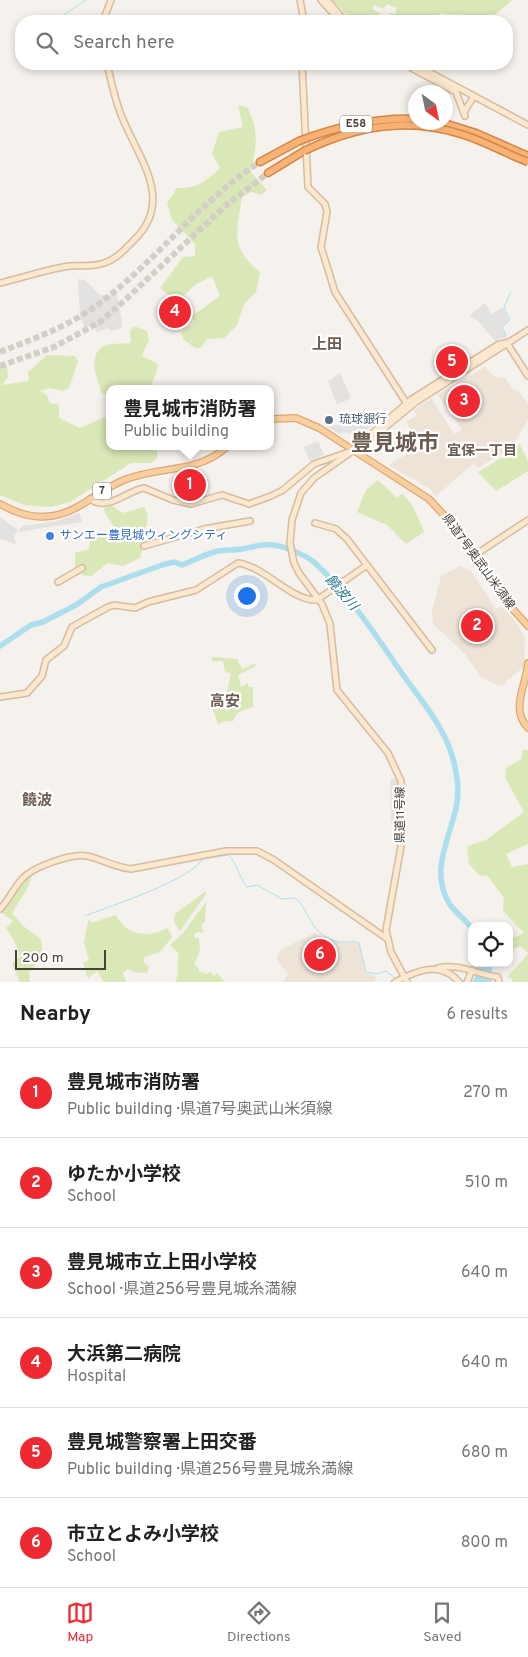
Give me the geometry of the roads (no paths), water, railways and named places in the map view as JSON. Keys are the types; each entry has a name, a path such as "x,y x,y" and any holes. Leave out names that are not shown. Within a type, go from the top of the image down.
{"highway":[{"name":"E58","path":"260,162 299,142 356,124 388,119 408,119"},
{"name":"E58","path":"268,173 304,152 358,130 389,125 435,127 464,134 528,162"},
{"path":"453,126 528,156"}],"main road":[{"name":"県道7号奥武山米須線","path":"274,418 285,417 303,420 328,432 432,502 456,528 513,611 528,626"},
{"name":"7","path":"0,504 18,513 40,517 65,513 133,477 202,464 222,450"},
{"path":"528,663 519,710 520,720 528,728"}],"street":[{"path":"105,15 111,0"},
{"path":"300,0 303,15"},
{"path":"321,0 335,15"},
{"path":"327,0 341,15"},
{"path":"0,283 62,267 107,262 117,256 139,235 150,220 153,205 152,189 141,158 119,111 109,70"},
{"path":"302,70 308,187 325,204 328,212 321,247 329,279 338,298 408,405"},
{"path":"415,70 456,92 465,114 474,96"},
{"path":"425,70 528,126"},
{"path":"90,499 98,503 106,503 144,488 187,504 197,504 222,495 245,504 253,504 280,492 311,466 333,456 360,448 408,405 528,330"},
{"path":"508,343 528,376"},
{"name":"県道11号線","path":"354,449 314,478 301,493 294,510 291,531 292,544 299,570 319,599 331,629 334,678 337,690 388,753 401,781 402,846 386,920 386,938 406,980"},
{"path":"333,456 337,459 335,463"},
{"path":"475,555 528,520"},
{"path":"144,546 204,529 250,521"},
{"path":"315,523 340,532 367,564 432,650"},
{"path":"0,697 20,695 29,691 42,676 46,660 64,646 70,628 87,616 114,605 135,608 148,602 196,590 238,563 251,566 306,598 319,599 367,564"},
{"path":"58,582 82,568"},
{"path":"0,909 23,878 30,872 72,856 86,856 116,867 131,868 226,852 251,850 274,860 386,938"},
{"path":"395,982 406,980 422,970 452,966 497,979"},
{"path":"438,968 450,974 459,982"},
{"path":"466,982 473,971"}],"water":[{"path":"476,967 492,967 492,982 472,982 476,975"}],"waterway":[{"path":"64,15 86,0"},
{"path":"506,335 502,327 510,320 504,307 511,292"},
{"name":"饒波川","path":"0,646 31,625 43,622 76,605 101,587 162,565 174,562 182,565 217,551 265,545 283,547 307,557 326,574 360,614 433,717 447,741 455,767 458,793 456,808 443,855 441,879 449,903 468,923"},
{"path":"85,916 166,884 194,868 203,859 228,855 234,862 247,887 257,885 282,899 294,898 300,902 315,927 324,936 339,942 359,943 366,972 377,974 386,971 395,978"}],"tunnel":[{"path":"0,352 62,326 96,306 138,271 217,195 260,162"},
{"path":"0,366 54,347 100,322 224,207 268,173"}],"place":[{"name":"大浜第二病院","path":"175,312"},
{"name":"豊見城警察署上田交番","path":"452,362"},
{"name":"豊見城市立上田小学校","path":"464,401"},
{"name":"琉球銀行","path":"329,420"},
{"name":"豊見城市消防署","path":"190,485"},
{"name":"サンエー豊見城ウィングシティ","path":"50,536"},
{"name":"ゆたか小学校","path":"477,626"},
{"name":"市立とよみ小学校","path":"320,955"}],"district":[{"name":"上田","path":"327,345"},
{"name":"豊見城市","path":"395,444"},
{"name":"宜保一丁目","path":"482,451"},
{"name":"高安","path":"225,702"},
{"name":"饒波","path":"37,801"}]}
